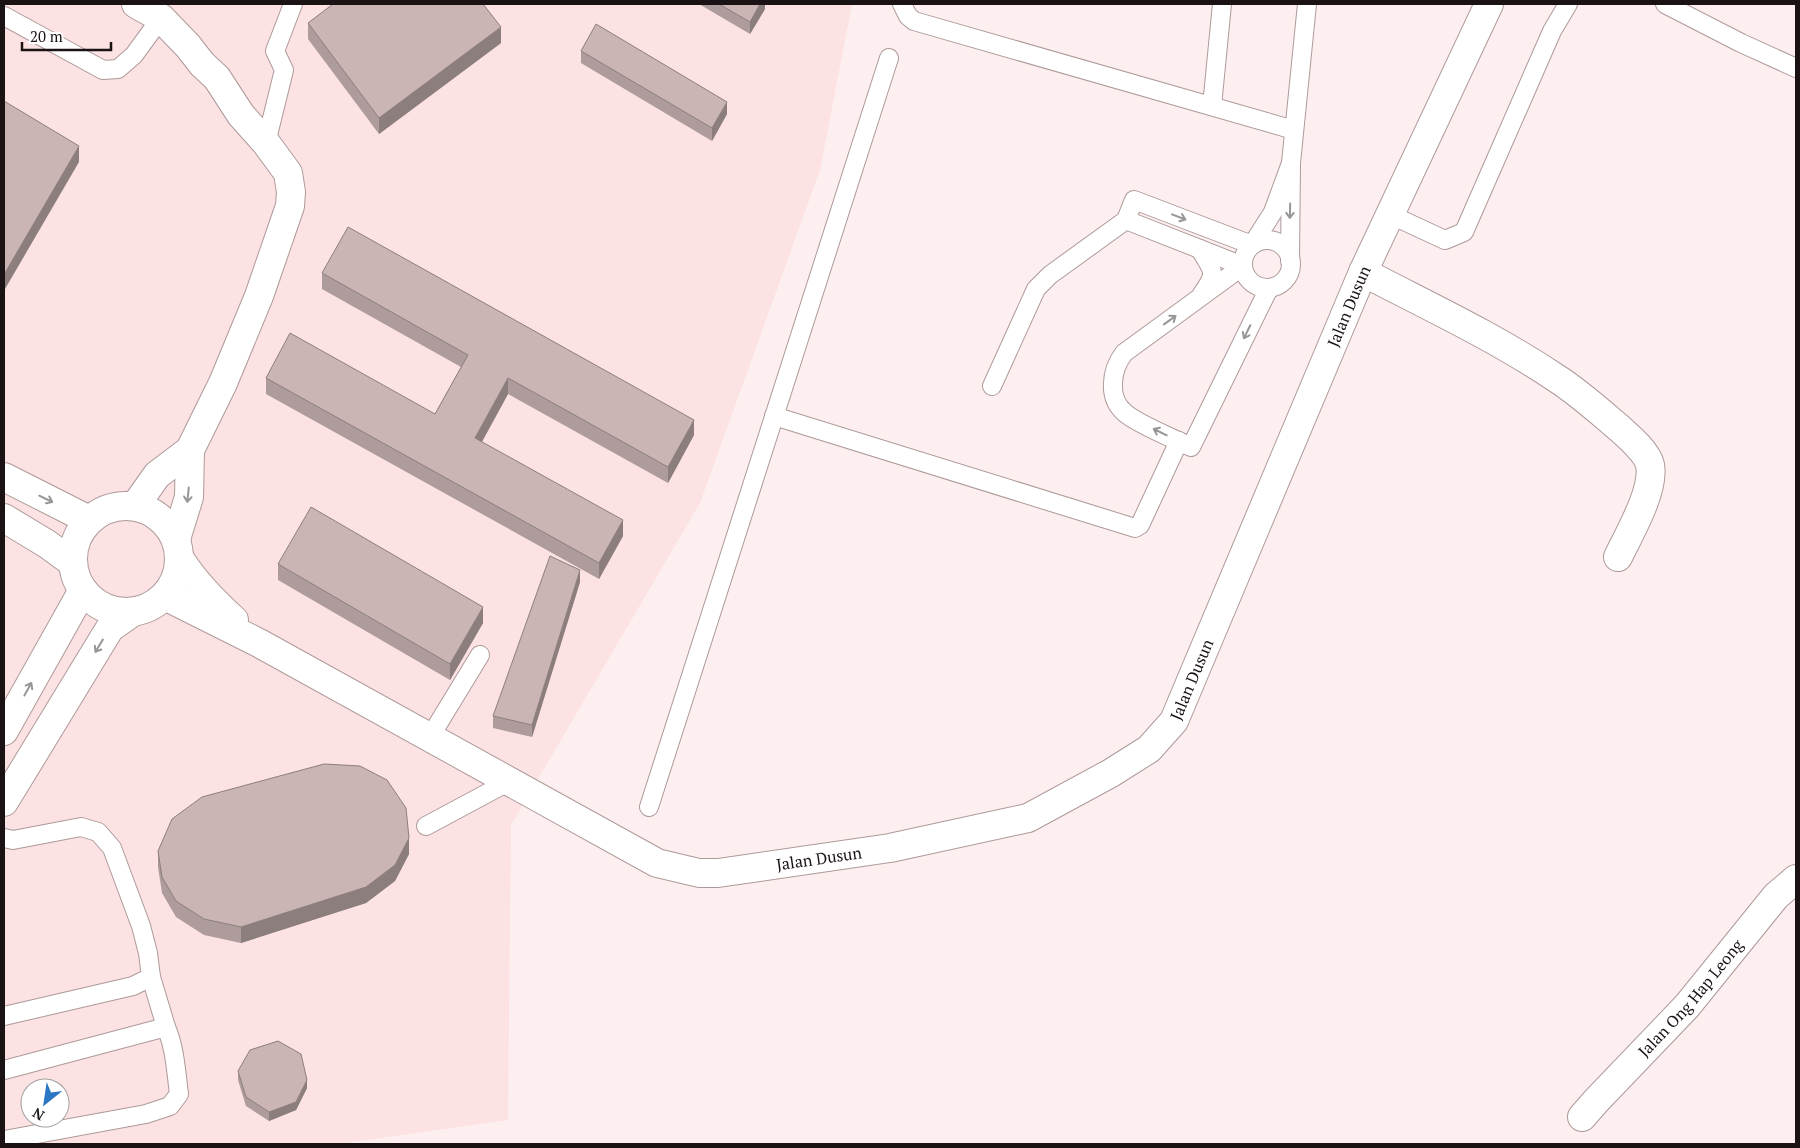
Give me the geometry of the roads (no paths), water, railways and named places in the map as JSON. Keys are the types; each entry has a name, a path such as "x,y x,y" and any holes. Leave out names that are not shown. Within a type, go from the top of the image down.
{"street":[{"path":"136,4 162,18 202,64 217,78 241,115 266,143 288,173 292,192 290,206 259,296 223,383 190,450 189,497 178,549 178,572 173,585 156,604 133,612 119,612 105,608 83,590 76,577 73,563 74,547 80,532 89,520 103,511 118,506 134,506 152,512 166,524 178,549 191,577 208,597 259,643"},
{"name":"Jalan Dusun","path":"259,643 657,863 699,873 718,873 890,848 1028,818 1111,773 1149,749 1174,721 1363,272 1489,4"},
{"path":"1363,272 1485,335 1556,378 1596,408 1635,442 1650,463 1651,477 1643,506 1618,556"},
{"path":"134,506 156,475 190,450"},
{"path":"4,477 89,520"},
{"path":"4,518 47,544 73,563"},
{"path":"4,731 83,590"},
{"path":"165,596 259,643"},
{"path":"4,802 110,628 133,612"},
{"name":"Jalan Ong Hap Leong","path":"1582,1117 1687,1006 1776,896 1796,879"}],"lane":[{"path":"266,143 284,70 275,51 293,4"},
{"path":"902,4 908,16 914,21 1294,130"},
{"path":"1212,106 1222,4"},
{"path":"1291,163 1273,212 1243,259 1244,274 1249,280 1261,287 1268,288 1282,282 1290,269 1291,163 1307,4"},
{"path":"1389,214 1445,240 1464,232 1552,31 1568,4"},
{"path":"1665,4 1741,43 1796,68"},
{"path":"4,16 103,70 118,69 134,55 162,18"},
{"path":"649,807 889,58"},
{"path":"992,386 1036,289 1050,275 1126,220 1134,200 1252,245 1268,240 1276,242 1288,253 1290,261"},
{"path":"1126,220 1243,266"},
{"path":"1200,249 1212,273 1212,280 1200,297"},
{"path":"1243,266 1124,353 1116,365 1113,378 1113,386 1118,404 1124,412 1132,418 1191,447 1268,288"},
{"path":"774,416 1135,528 1140,525 1179,441"},
{"path":"430,737 480,655"},
{"path":"426,826 510,781"},
{"path":"4,838 13,840 81,827 98,832 112,848 141,926 148,953 151,978 171,1038 179,1094 170,1106 146,1114 4,1140"},
{"path":"4,1016 133,986 151,978"},
{"path":"4,1070 166,1026"}]}
